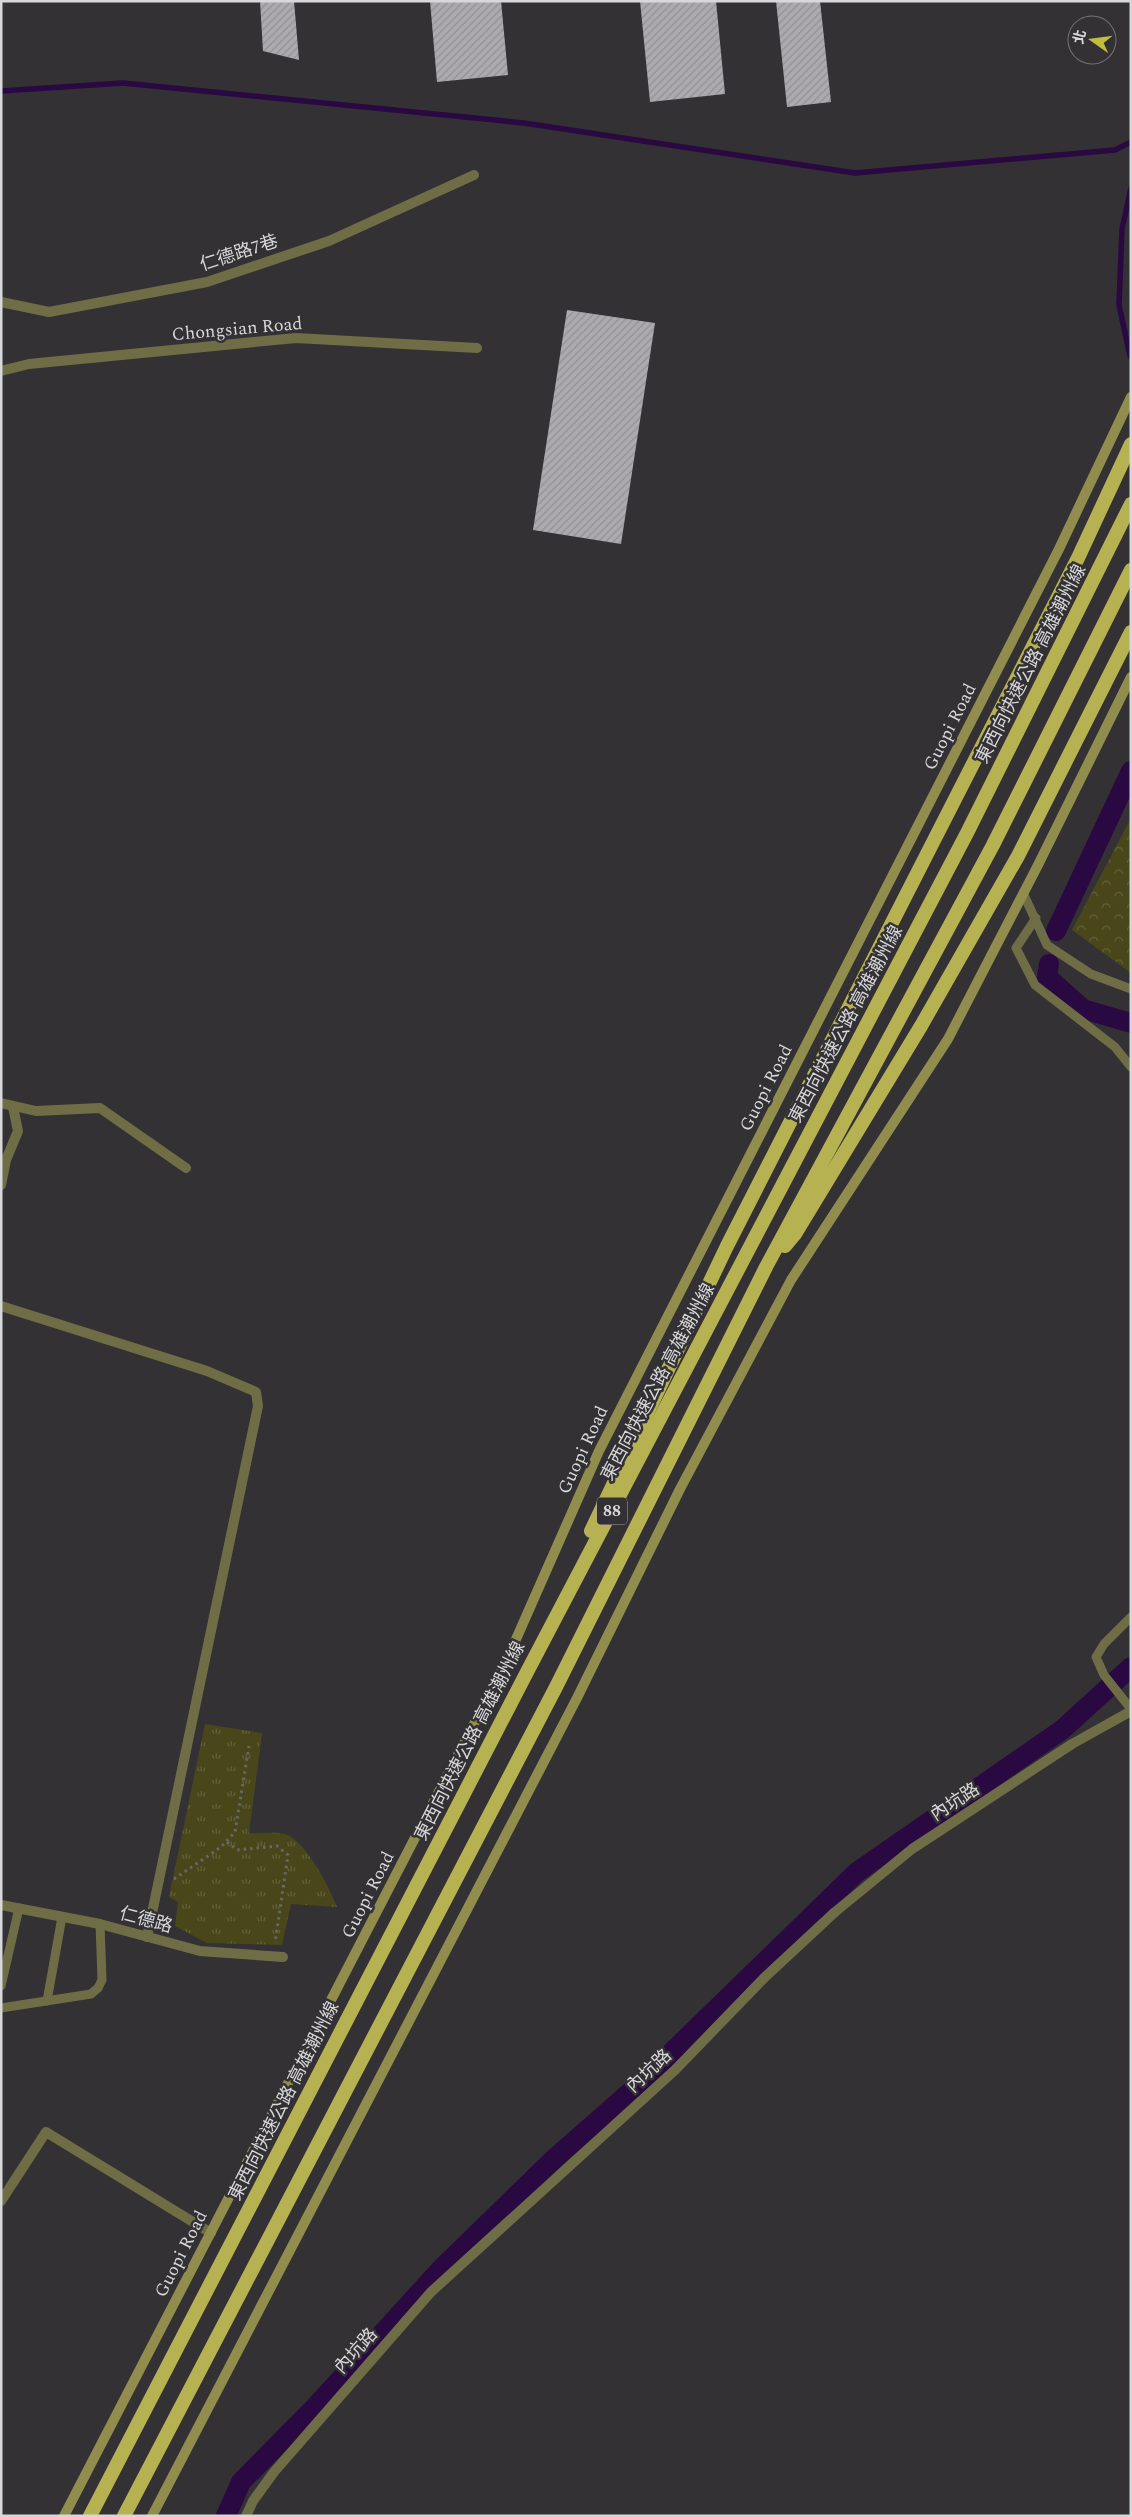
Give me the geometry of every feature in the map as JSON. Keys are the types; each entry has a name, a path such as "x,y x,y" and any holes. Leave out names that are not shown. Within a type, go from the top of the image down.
{"highway":[{"path":"527,1672 625,1458 727,1246 1078,558 1131,444"},
{"name":"東西向快速公路 高雄潮州線","path":"90,2516 527,1672 967,833 1131,504"},
{"name":"88","path":"124,2516 556,1687 766,1267 993,845 1131,570"},
{"path":"766,1267 795,1234 921,1026 1018,856 1131,632"}],"main road":[{"name":"Guopi Road","path":"64,2516 506,1662 598,1451 1055,558 1131,397"},
{"path":"152,2516 576,1698 680,1490 791,1280 948,1039 1131,676"}],"street":[{"name":"仁德路7巷","path":"1,302 49,312 207,282 329,241 474,175"},
{"name":"Chongsian Road","path":"1,371 29,364 296,338 477,348"},
{"path":"1,1103 36,1111 100,1108 186,1168"},
{"path":"1,1185 6,1160 18,1131 13,1107"},
{"path":"1,1306 207,1371 256,1392 258,1406 147,1937"},
{"name":"內坑路","path":"246,2516 252,2501 274,2472 431,2292 675,2070 765,1978 835,1912 912,1849 1072,1744 1131,1710"},
{"name":"仁德路","path":"1,1905 100,1924 200,1951 278,1957"},
{"path":"1,2202 46,2132 211,2233"}],"lane":[{"path":"1023,893 1047,945 1091,974 1131,989"},
{"path":"1036,918 1016,948 1035,985 1115,1047 1131,1067"},
{"path":"1131,1617 1104,1644 1096,1657 1104,1675 1131,1710"},
{"path":"1,1986 19,1908"},
{"path":"46,2001 62,1917"},
{"path":"1,2008 91,1994 98,1988 102,1980 100,1924"}],"path":[{"path":"159,1880 173,1880 227,1842 235,1832 249,1746"},
{"path":"227,1842 237,1850 277,1846 288,1855 278,1957"}],"green space":[{"path":"1131,818 1131,973 1072,930"},
{"path":"205,1724 262,1733 249,1833 281,1833 293,1838 309,1855 337,1907 291,1904 282,1945 207,1943 175,1926 178,1902 169,1897"}],"building":[{"path":"260,1 294,1 299,60 263,51"},
{"path":"430,1 501,1 508,75 437,82"},
{"path":"640,1 716,1 725,94 650,102"},
{"path":"776,1 820,1 831,102 787,107"},
{"path":"567,310 655,323 621,544 533,530"}],"waterway":[{"path":"1,91 123,83 524,123 855,173 1115,150 1131,142"},
{"path":"1130,356 1119,305 1122,229 1131,188"},
{"path":"1056,931 1131,771"},
{"path":"1049,964 1047,977 1083,1009 1131,1023"},
{"path":"226,2516 241,2482 316,2406 441,2269 555,2158 637,2086 857,1872 1063,1729 1131,1667"}]}
